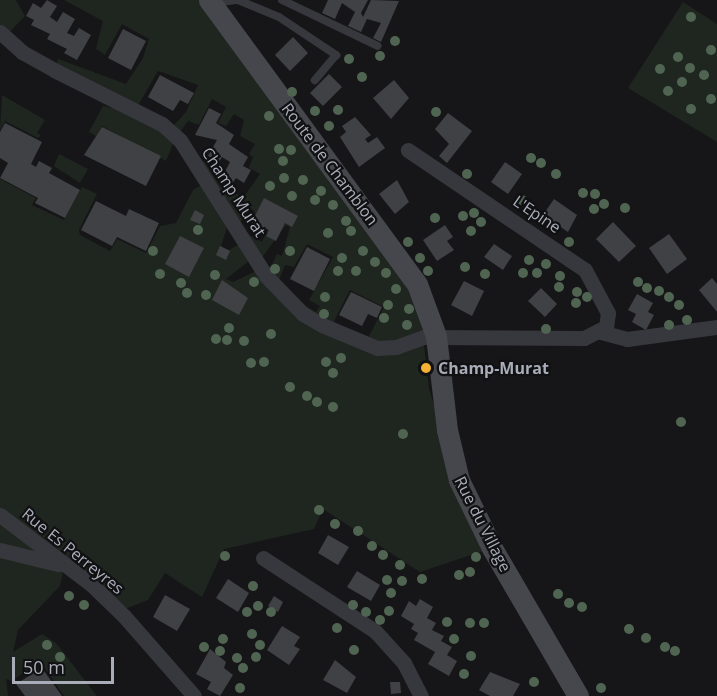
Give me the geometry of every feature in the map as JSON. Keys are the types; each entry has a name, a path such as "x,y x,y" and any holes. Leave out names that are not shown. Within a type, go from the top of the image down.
{"street":[{"name":"Route de Chamblon","path":"210,1 405,265 423,298 436,336"},
{"name":"Champ Murat","path":"0,32 30,56 136,109 171,132 266,276 303,314 377,348 436,336"},
{"name":"L'Epine","path":"408,150 585,270 608,313 606,327 601,332"},
{"path":"436,336 584,338 601,332 627,339 717,327"},
{"name":"Rue du Village","path":"436,336 447,430 459,480 492,548 578,696"},
{"name":"Rue Es Perreyres","path":"0,515 124,616 194,696"},
{"path":"0,550 63,565"},
{"path":"263,558 375,631 404,663 421,696"}],"lane":[{"path":"210,1 238,0 279,17 336,55 315,80"},
{"path":"282,0 378,46"}],"shaded area":[{"path":"0,0 16,0 25,16 5,37 0,32"},
{"path":"64,0 209,0 417,284 429,389 438,419 492,548 420,572 323,509 314,529 224,549 202,597 165,573 148,600 122,610 0,513 0,179 36,198 32,205 64,220 82,187 97,194 79,230 80,235 110,251 117,239 146,253 160,226 176,223 193,190 206,182 198,169 204,160 216,180 243,198 260,174 249,168 253,157 249,154 255,144 240,136 244,120 234,114 226,126 218,123 226,107 212,99 199,125 188,121 180,132 174,125 186,112 198,85 158,71 136,109 54,70 58,59 126,84 143,58 149,39 122,24 105,55 96,49 103,21","holes":["249,207 255,212 251,223 267,231 262,242 247,234 240,244 229,250 221,246 230,218 234,224 241,221","286,225 290,227 282,256 277,254 267,276 256,271 233,282 226,279 254,257 258,263","307,244 333,257 309,300 320,306 316,312 306,306 304,313 276,288 285,265 294,267","350,290 384,307 365,344 330,329"]},
{"path":"683,2 717,24 717,142 628,88"},
{"path":"2,95 45,120 37,133 41,135 38,138 5,121 0,130"},
{"path":"103,106 122,110 161,131 173,144 166,161 102,126 96,136 89,132"},
{"path":"59,154 88,169 80,183 54,166"},
{"path":"0,517 64,567 60,586 18,630 13,652 42,634 56,643 97,696 64,696 40,661 12,681 6,679 8,696 0,696"}],"building":[{"path":"47,0 57,6 50,17 57,22 63,12 75,19 67,33 74,36 79,28 91,35 77,60 64,53 67,49 47,39 50,34 31,25 34,20 26,16 33,3 41,8"},
{"path":"328,0 368,0 361,13 363,17 371,0 399,1 381,42 373,38 381,23 367,19 361,32 348,26 355,12 342,3 335,19 322,13"},
{"path":"123,29 146,41 131,70 108,58"},
{"path":"293,37 308,53 290,71 275,55"},
{"path":"329,74 342,87 323,106 310,93"},
{"path":"160,75 194,93 188,104 180,100 173,111 148,97"},
{"path":"394,80 409,98 391,119 373,98"},
{"path":"209,108 221,114 216,123 234,135 229,144 248,157 243,166 251,170 244,183 236,178 232,184 222,177 230,162 222,157 219,162 208,156 217,140 195,135"},
{"path":"448,113 472,131 447,163 439,156 449,144 435,129"},
{"path":"355,117 371,135 365,139 368,143 377,137 385,148 359,167 340,137 346,132 342,126"},
{"path":"5,123 42,142 31,164 36,167 39,161 52,168 49,173 80,190 65,218 35,203 38,198 0,178 8,163 0,158 0,132"},
{"path":"102,127 161,156 146,186 84,155"},
{"path":"505,162 522,174 508,194 491,182"},
{"path":"397,180 409,202 395,214 379,194"},
{"path":"264,198 298,216 292,227 285,223 276,241 266,236 269,230 252,222"},
{"path":"554,199 577,215 568,232 543,215"},
{"path":"96,201 126,216 129,209 159,223 146,251 117,237 112,246 81,230"},
{"path":"195,210 204,215 200,224 190,220"},
{"path":"613,222 636,246 619,262 596,239"},
{"path":"445,225 453,237 447,241 454,250 437,261 423,240"},
{"path":"669,234 687,259 667,274 649,248"},
{"path":"180,236 204,248 189,277 165,264"},
{"path":"494,244 512,256 503,270 484,257"},
{"path":"220,246 230,251 226,260 216,255"},
{"path":"307,247 330,259 314,291 290,279"},
{"path":"712,278 717,284 717,312 699,290"},
{"path":"222,280 248,298 239,315 212,300"},
{"path":"464,281 484,291 472,316 451,305"},
{"path":"541,288 557,304 545,317 528,301"},
{"path":"351,292 382,307 377,318 368,314 362,326 339,315"},
{"path":"637,294 653,303 648,312 654,315 646,330 632,322 636,314 628,310"},
{"path":"328,535 349,547 338,565 318,553"},
{"path":"357,571 380,585 371,601 347,587"},
{"path":"228,579 249,593 238,612 216,598"},
{"path":"165,595 190,609 177,631 153,617"},
{"path":"274,596 283,602 278,612 268,606"},
{"path":"420,599 433,607 427,618 436,623 432,630 444,636 441,641 452,647 447,655 457,661 449,676 428,664 435,652 414,640 418,633 411,629 414,624 401,616 409,601 416,606"},
{"path":"282,626 300,637 294,646 300,649 289,665 267,650"},
{"path":"210,649 226,662 224,668 233,675 220,696 207,689 211,682 196,674"},
{"path":"335,660 356,677 347,693 323,680"},
{"path":"42,668 62,696 25,696 16,684"},
{"path":"490,672 520,684 513,696 490,696 479,690"},
{"path":"390,682 400,682 401,693 391,694"}],"place":[{"name":"Champ-Murat","path":"426,368"}]}
